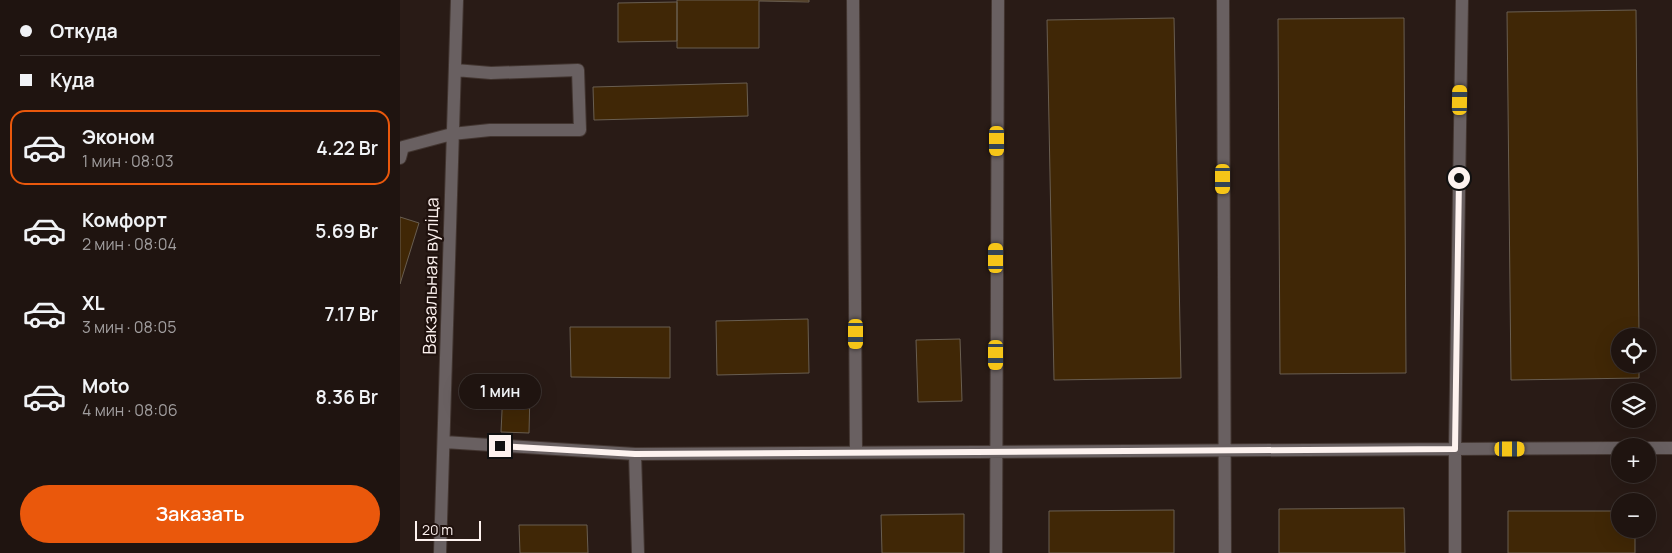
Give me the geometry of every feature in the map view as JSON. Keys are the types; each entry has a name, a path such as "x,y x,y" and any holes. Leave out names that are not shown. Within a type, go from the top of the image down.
{"street":[{"name":"Вакзальная вуліца","path":"440,553 457,0"},
{"path":"853,0 856,452"},
{"path":"996,553 998,0"},
{"path":"1223,0 1225,553"},
{"path":"1455,553 1462,0"},
{"path":"401,151 452,134 490,130 580,130 578,70 491,73 455,70"},
{"path":"444,442 635,454 1611,448"},
{"path":"1656,448 1672,448"},
{"path":"635,454 638,553"}],"building":[{"path":"677,0 809,0 809,2 759,1 759,48 677,48"},
{"path":"677,2 677,41 618,42 618,3"},
{"path":"1636,10 1639,328 1611,328 1611,373 1639,373 1639,378 1511,380 1507,12"},
{"path":"1174,18 1181,378 1054,380 1047,20"},
{"path":"1404,18 1406,373 1280,374 1278,19"},
{"path":"747,83 748,116 594,120 593,87"},
{"path":"400,217 419,223 400,284"},
{"path":"808,319 809,373 717,375 716,321"},
{"path":"570,327 670,327 670,378 571,377"},
{"path":"960,339 962,401 918,402 916,340"},
{"path":"503,390 530,391 529,433 501,432"},
{"path":"1404,508 1405,553 1279,553 1279,509"},
{"path":"1174,510 1174,553 1049,553 1049,511"},
{"path":"1508,511 1611,511 1611,538 1635,538 1635,553 1508,553"},
{"path":"964,514 964,553 882,553 881,515"},
{"path":"519,525 587,525 588,553 520,553"}],"route":[{"path":"500,446 635,454 1455,449 1459,178"}]}
